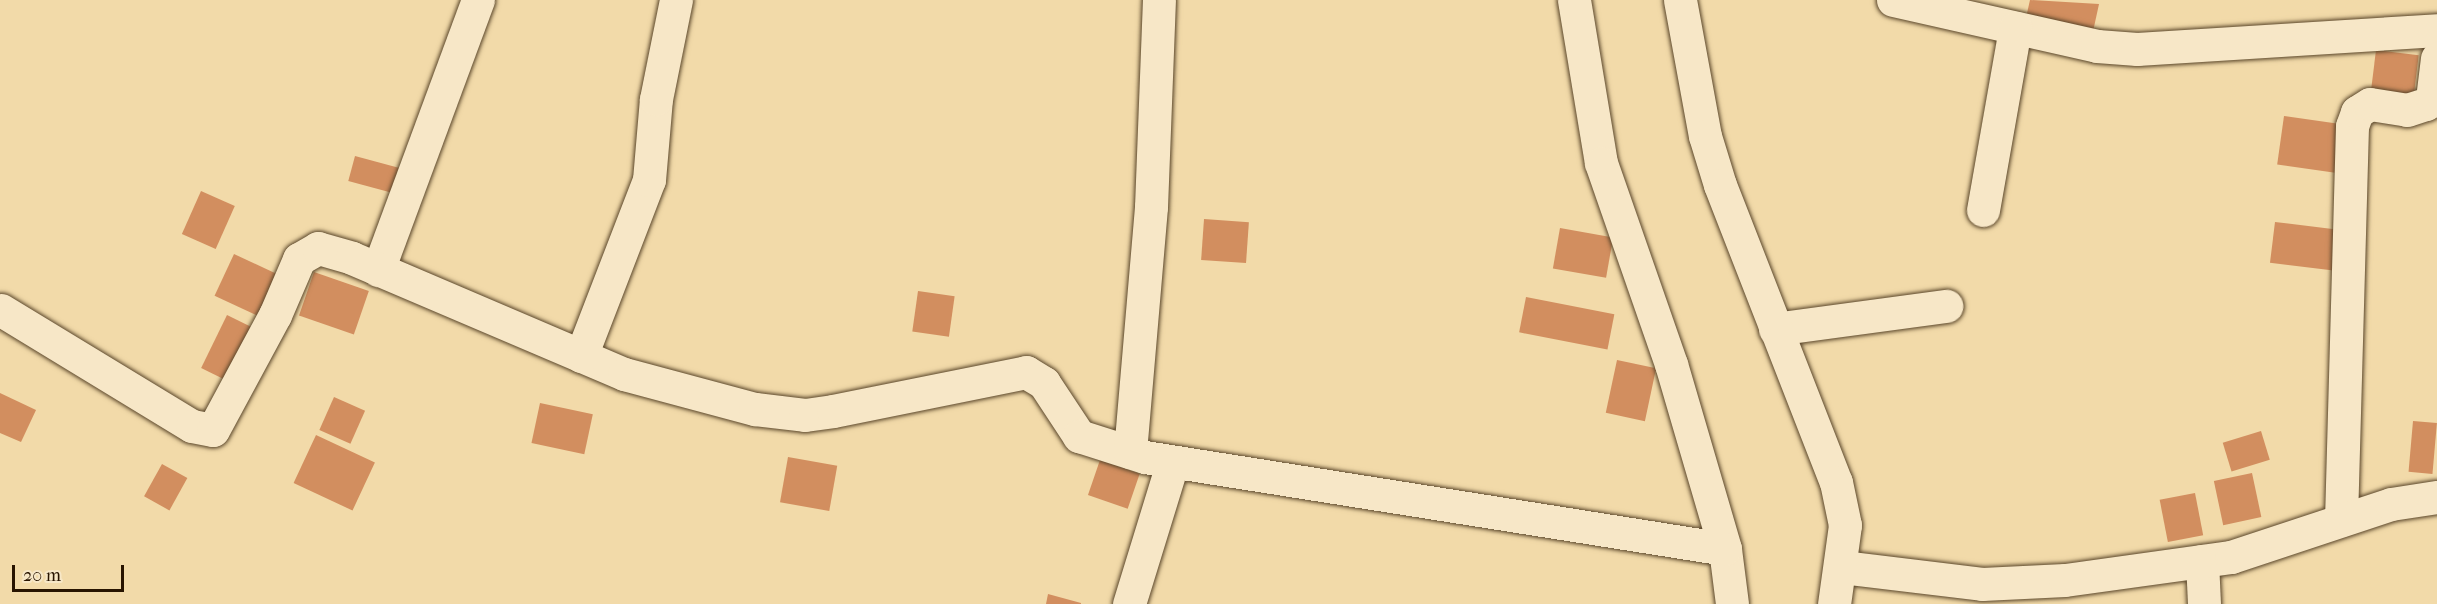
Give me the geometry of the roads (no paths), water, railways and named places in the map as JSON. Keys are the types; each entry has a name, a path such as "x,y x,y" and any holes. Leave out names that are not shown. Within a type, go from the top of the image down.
{"street":[{"path":"378,270 478,0"},
{"path":"581,356 649,180 656,99 676,0"},
{"path":"1130,452 1151,207 1158,0"},
{"path":"1574,0 1601,164 1671,364 1725,549 1732,604"},
{"path":"1680,0 1705,136 1775,329 1836,482 1845,525 1842,567 1834,604"},
{"path":"1893,0 2097,46 2172,50 2437,30"},
{"path":"1983,210 2014,28"},
{"path":"2341,520 2352,126 2357,112 2370,104 2407,110 2426,104 2432,99 2437,58"},
{"path":"1,310 203,432 213,430 219,420 303,253 318,248 378,270 624,374 755,409 806,415 1026,372 1044,382 1079,436 1172,464 1725,549"},
{"path":"1775,329 1946,306"},
{"path":"1129,604 1172,464"},
{"path":"1842,567 1982,584 2065,580 2231,556 2341,520 2437,496"},
{"path":"2202,561 2205,604"}]}
